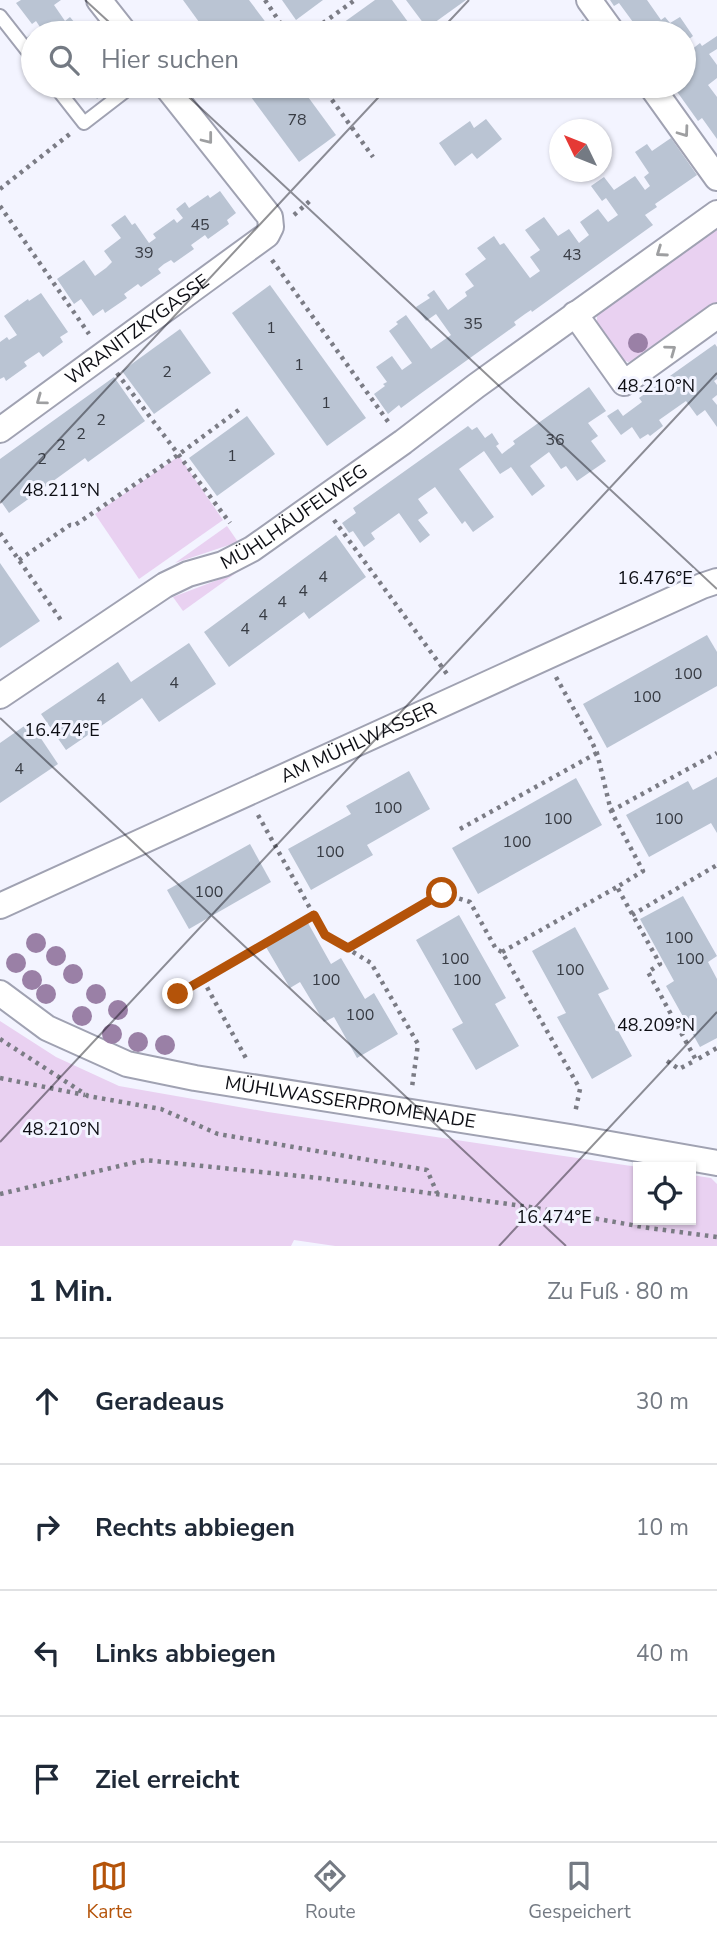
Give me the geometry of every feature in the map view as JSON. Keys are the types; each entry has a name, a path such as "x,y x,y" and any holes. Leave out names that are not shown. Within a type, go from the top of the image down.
{"street":[{"path":"99,0 116,21"},
{"path":"589,0 604,21"},
{"path":"176,98 270,217 265,234"},
{"path":"659,98 717,178"},
{"name":"MÜHLHÄUFELWEG","path":"0,696 165,585 188,574 223,565 252,549 717,213"},
{"name":"WRANITZKYGASSE","path":"0,429 265,234"},
{"path":"575,314 624,383 717,316"},
{"name":"AM MÜHLWASSER","path":"0,906 717,581"},
{"name":"MÜHLWASSERPROMENADE","path":"0,993 47,1028 127,1064 195,1078 717,1163"}],"lane":[{"path":"0,16 21,43"},
{"path":"64,98 84,123 116,98"}],"path":[{"path":"265,0 280,21"},
{"path":"326,21 355,0"},
{"path":"331,98 373,157"},
{"path":"0,189 84,123"},
{"path":"0,206 103,355 230,523"},
{"path":"265,234 392,427"},
{"path":"19,560 178,455 240,409"},
{"path":"328,512 447,674"},
{"path":"0,533 67,630"},
{"path":"502,951 643,872 611,811 597,753 556,676"},
{"path":"460,829 597,753"},
{"path":"611,811 717,753"},
{"path":"258,814 325,935 372,963 418,1044 412,1087"},
{"path":"632,915 717,865"},
{"path":"617,887 660,964 648,972 696,1060"},
{"path":"348,948 442,893 470,902 496,949 502,951 580,1089 575,1113"},
{"path":"178,994 314,915"},
{"path":"203,980 247,1060"},
{"path":"0,1040 88,1096"},
{"path":"667,1061 679,1069 717,1048"},
{"path":"0,1078 161,1109 218,1134 427,1170 437,1194"},
{"path":"0,1194 145,1160 319,1178 530,1207 717,1237"}],"shaded area":[{"path":"717,225 717,304 640,359 628,362 618,358 597,327 597,316 603,305"},
{"path":"179,456 223,520 139,579 95,514"},
{"path":"227,526 238,542 175,563"},
{"path":"236,573 183,611 173,597"},
{"path":"0,1021 56,1057 119,1086 268,1112 633,1166 633,1225 696,1225 696,1176 711,1178 717,1184 717,1246 335,1246 294,1240 291,1246 0,1246"}],"building":[{"path":"21,0 61,0 54,5 65,21 30,21 16,3"},
{"path":"183,0 249,0 265,21 198,21"},
{"path":"282,0 323,0 296,20"},
{"path":"375,0 392,0 407,21 346,21"},
{"path":"406,0 466,0 437,21 422,21"},
{"path":"610,0 647,0 661,20 665,17 668,21 632,21 619,3 614,6"},
{"path":"717,36 717,49 709,54 717,65 717,78 708,85 717,97 717,139 702,118 698,121 682,98 696,98 696,46 700,43 702,46"},
{"path":"252,98 309,98 336,135 299,162"},
{"path":"486,119 502,139 477,159 472,153 455,166 439,143 470,121 474,128"},
{"path":"671,138 697,175 655,204 657,207 645,215 653,225 532,312 531,310 525,314 514,322 516,325 401,408 399,405 388,414 374,394 387,382 376,367 392,356 402,370 412,363 389,331 398,324 396,322 406,315 431,349 451,335 436,314 426,321 416,307 430,298 427,295 434,290 448,310 467,296 465,292 474,286 465,274 486,259 477,248 494,236 500,245 504,243 530,278 540,271 530,257 540,250 525,230 544,217 558,236 569,229 579,243 589,235 580,222 598,209 608,222 618,215 606,198 602,201 591,186 597,182 608,182 614,190 635,176 645,190 650,186 644,177 649,173 635,152 647,144 652,151"},
{"path":"220,191 236,213 227,220 229,224 208,239 205,235 191,245 194,249 174,263 171,260 164,264 158,269 161,273 141,287 138,284 124,294 127,298 105,313 103,309 93,316 81,299 74,304 57,279 84,260 95,276 106,268 112,262 104,251 121,238 111,225 125,215 132,225 135,223 149,243 156,238 153,234 174,219 177,223 183,218 176,209 185,202 189,208 208,195 210,198"},
{"path":"270,285 366,418 327,446 232,313"},
{"path":"41,293 68,332 60,337 63,342 43,357 39,352 24,362 27,366 6,381 4,377 0,379 0,342 17,335 4,316"},
{"path":"180,329 211,373 154,414 122,371"},
{"path":"715,344 717,379 714,381 717,395 712,399 717,405 717,427 705,410 697,416 686,401 659,420 663,426 650,436 648,434 640,439 632,427 621,435 607,416 618,409 623,416 642,402 639,398"},
{"path":"114,377 145,421 88,462 85,458 9,513 0,500 0,459"},
{"path":"589,387 606,411 588,423 598,436 591,441 606,461 577,481 566,466 561,469 549,452 530,466 545,486 532,496 511,467 500,474 484,451 459,469 494,517 473,532 465,521 462,524 435,487 418,499 428,513 418,520 430,535 420,543 399,513 371,533 375,539 364,547 353,531 349,533 342,523 356,513 353,508 468,426 472,430 477,427 485,438 492,433 502,454 515,444 513,441"},
{"path":"247,416 275,454 217,496 189,458"},
{"path":"336,535 366,577 309,619 304,612 229,667 204,632"},
{"path":"0,563 40,621 0,648"},
{"path":"707,635 717,652 717,686 607,748 583,704"},
{"path":"189,643 216,684 159,722 142,698 66,750 41,714 118,662 131,682"},
{"path":"30,722 58,764 0,803 0,743"},
{"path":"409,771 430,809 367,845 373,855 311,890 288,849 351,814 346,806"},
{"path":"717,777 717,833 711,823 649,857 626,815 688,781 693,790"},
{"path":"576,778 602,825 478,894 452,848"},
{"path":"250,844 271,882 189,929 167,890"},
{"path":"683,896 717,956 708,962 717,979 717,1038 700,1047 666,986 674,981 640,919"},
{"path":"459,915 506,998 495,1004 519,1046 476,1070 452,1029 463,1023 416,940"},
{"path":"308,923 331,964 341,958 365,999 374,993 398,1034 357,1058 334,1017 324,1022 300,982 290,988 266,947"},
{"path":"575,927 609,989 598,994 632,1056 592,1079 557,1017 566,1013 532,951"}],"route":[{"path":"178,994 314,915 325,935 348,948 442,893"}]}
